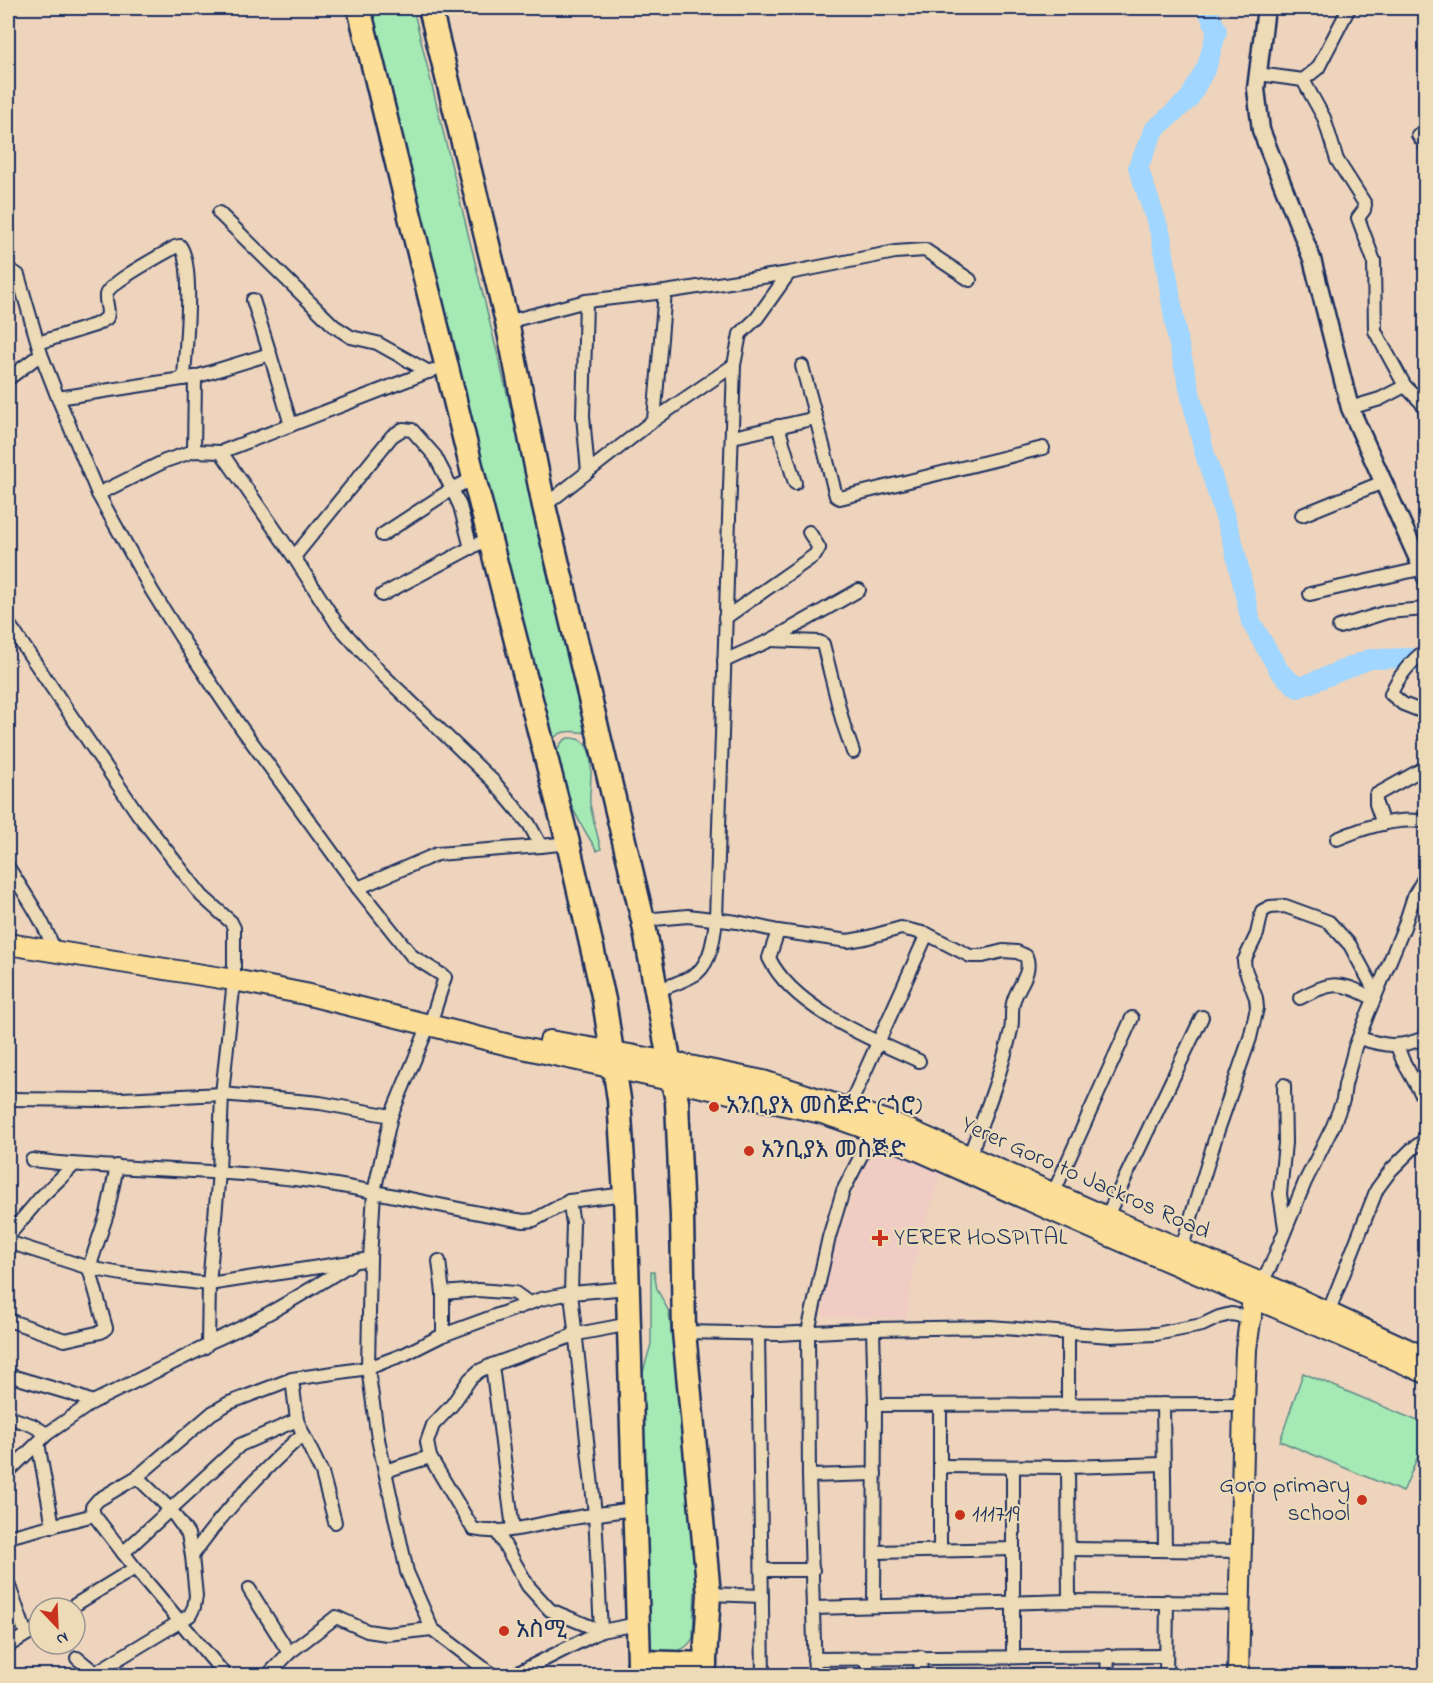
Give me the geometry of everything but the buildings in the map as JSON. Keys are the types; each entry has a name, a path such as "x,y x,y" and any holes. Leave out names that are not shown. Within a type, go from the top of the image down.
{"highway":[{"path":"359,8 438,368 474,478 480,543 568,843 604,1000 620,1099 625,1194 639,1669 704,1670 709,1594 684,1332 681,1182 677,1102 672,1071 643,920 544,506 507,322 430,8"}],"main road":[{"path":"8,930 53,945"},
{"path":"8,944 53,945 233,973 431,1020 507,1033 612,1060 672,1071 822,1113 873,1131 1259,1297 1425,1373"},
{"name":"Yerer Goro to Jackros Road","path":"672,1071 775,1084 893,1122 1181,1250 1259,1297"},
{"path":"1259,1297 1328,1312 1425,1358"},
{"path":"1248,1676 1244,1628 1239,1603 1244,1404 1259,1297"},
{"path":"1238,1676 1244,1628 1259,1297"}],"street":[{"path":"1266,8 1256,89 1262,130 1312,259 1350,408 1422,565 1311,594"},
{"path":"1258,74 1303,80 1318,68 1349,8"},
{"path":"1303,80 1324,118 1336,160 1365,204 1358,218 1374,261 1375,331 1405,386 1421,402 1425,411"},
{"path":"219,213 334,326 351,337 377,343 438,368"},
{"path":"8,379 39,348 107,318 109,313 107,292 112,286 174,247 180,246 184,252 188,284 189,378 194,452"},
{"path":"507,322 586,302 789,273 895,252 925,250 970,280"},
{"path":"8,269 18,275 39,348 98,494 122,540 194,658 358,888 412,956 445,977 431,1020 391,1116 374,1192 368,1368 378,1439 407,1572 432,1629 494,1676"},
{"path":"657,991 697,973 712,946 716,919 734,365 740,334 757,318 789,273"},
{"path":"654,420 665,292"},
{"path":"253,300 291,425"},
{"path":"586,302 583,416 588,472"},
{"path":"58,398 189,378 270,354"},
{"path":"544,506 654,420 734,365"},
{"path":"802,366 836,496 840,498 1043,448"},
{"path":"98,494 165,461 194,452 221,452 438,368"},
{"path":"1350,408 1380,399 1405,386"},
{"path":"733,437 816,417"},
{"path":"778,426 795,483"},
{"path":"294,557 392,436 403,429 412,430 435,456 480,543 382,595"},
{"path":"221,452 294,557 337,624 381,674 493,781 529,824 541,846"},
{"path":"382,535 452,489 474,478"},
{"path":"1302,515 1383,482"},
{"path":"725,618 815,555 819,549 809,532"},
{"path":"724,660 771,640 859,590"},
{"path":"1338,627 1387,612 1425,609"},
{"path":"8,623 138,814 202,896 231,922 236,934 209,1284 208,1342"},
{"path":"771,640 823,644 843,723 853,752"},
{"path":"1422,653 1394,686 1391,693 1403,704 1425,713"},
{"path":"1383,824 1376,804 1376,795 1425,767"},
{"path":"1337,839 1383,824 1416,820 1425,822"},
{"path":"358,888 437,854 568,843"},
{"path":"8,867 27,895 53,945"},
{"path":"684,1332 758,1333 990,1328 1111,1336 1156,1334 1202,1325 1231,1314 1259,1297 1285,1228 1333,1126 1343,1100 1345,1085 1359,1038 1404,927 1414,896 1425,875"},
{"path":"1181,1250 1217,1133 1250,1038 1257,1008 1254,990 1244,961 1257,934 1262,911 1270,907 1285,906 1329,922 1350,945 1375,996"},
{"path":"643,920 688,916 758,925 778,931 848,941 901,928 927,934 970,956 983,956 1003,951 1017,952 1026,956 1029,963 1013,1003 1012,1028 969,1157"},
{"path":"778,931 769,958 790,986 809,1003 879,1042 919,1061"},
{"path":"849,1107 927,934"},
{"path":"1300,998 1332,984 1375,996"},
{"path":"1107,1216 1202,1017"},
{"path":"1053,1194 1132,1018"},
{"path":"1359,1038 1396,1046 1412,1043 1425,1037"},
{"path":"1396,1046 1425,1102"},
{"path":"1284,1085 1285,1143 1280,1194 1285,1228"},
{"path":"8,1099 102,1100 222,1095 320,1102 391,1116"},
{"path":"815,1676 809,1476 808,1332 829,1237 843,1191 873,1131"},
{"path":"1328,1312 1377,1189 1410,1150 1425,1140"},
{"path":"32,1160 74,1165 219,1172 297,1179 524,1221 534,1220 569,1201 625,1194"},
{"path":"8,1236 41,1197 74,1165"},
{"path":"8,1320 65,1340 101,1332 106,1328 89,1268 107,1214 117,1166"},
{"path":"569,1201 573,1223 571,1293 596,1514 601,1631"},
{"path":"8,1242 89,1268 209,1284 370,1259"},
{"path":"440,1260 443,1335"},
{"path":"8,1472 42,1438 93,1402 199,1351 208,1342 247,1326 356,1261"},
{"path":"226,1676 135,1568 94,1515 92,1507 98,1500 137,1477 212,1413 230,1403 292,1379 368,1368 405,1354 443,1335 529,1303 571,1293 629,1288"},
{"path":"443,1293 479,1290 515,1293 529,1303"},
{"path":"630,1324 577,1334 479,1371 433,1425 427,1442 430,1457 473,1529 513,1529 634,1509"},
{"path":"873,1329 876,1552 874,1605"},
{"path":"758,1333 762,1676"},
{"path":"1068,1333 1068,1404"},
{"path":"492,1365 513,1529"},
{"path":"8,1375 93,1402"},
{"path":"292,1379 297,1420 322,1473 335,1522"},
{"path":"1163,1404 1165,1549"},
{"path":"875,1405 1244,1404"},
{"path":"940,1405 940,1550"},
{"path":"8,1417 32,1425 42,1438 53,1526"},
{"path":"123,1553 240,1445 297,1420"},
{"path":"192,1557 216,1522 273,1461 303,1434"},
{"path":"385,1471 430,1457"},
{"path":"940,1466 1068,1467 1163,1464"},
{"path":"1013,1656 1014,1467"},
{"path":"1068,1467 1069,1601"},
{"path":"809,1476 875,1474"},
{"path":"77,1658 95,1674 190,1615 194,1607 196,1596 188,1534 170,1509 137,1477"},
{"path":"8,1537 94,1515"},
{"path":"496,1530 511,1559 541,1602 550,1610 601,1631"},
{"path":"876,1552 1013,1549"},
{"path":"1069,1549 1240,1551"},
{"path":"87,1598 135,1568"},
{"path":"762,1570 813,1570"},
{"path":"8,1583 26,1634 8,1646"},
{"path":"249,1589 289,1653"},
{"path":"709,1594 762,1596"},
{"path":"813,1608 1069,1601 1239,1603"},
{"path":"1166,1676 1167,1601"},
{"path":"267,1676 289,1653 336,1617 367,1631 387,1634 432,1629"},
{"path":"512,1676 601,1631 638,1624"},
{"path":"1107,1676 1108,1655"},
{"path":"814,1659 1165,1656"},
{"path":"920,1676 921,1657"},
{"path":"867,1658 867,1676"}],"shaded area":[{"name":"YERER HOSPITAL","path":"872,1142 942,1167 914,1265 907,1319 822,1316 829,1263"}],"green space":[{"path":"372,8 413,8 589,729 587,733 571,731 562,733 549,744"},
{"path":"568,738 579,739 586,745 589,753 591,763 590,804 601,849 597,851 565,793 559,775 556,759 559,746"},
{"path":"651,1272 654,1272 657,1289 669,1312 677,1350 679,1399 687,1445 690,1524 696,1564 693,1638 684,1648 673,1652 660,1651 647,1646 636,1397 651,1344"},
{"path":"1303,1373 1425,1424 1425,1439 1403,1492 1280,1441"}],"waterway":[{"path":"1207,8 1217,31 1207,66 1189,99 1154,130 1138,167 1161,235 1177,337 1204,451 1233,542 1251,622 1280,672 1298,688 1370,659 1411,658 1426,665"}],"place":[{"name":"አንቢያእ መስጅድ (ጎሮ)","path":"714,1107"},
{"name":"አንቢያእ መስጅድ","path":"749,1151"},
{"name":"YERER HOSPITAL","path":"880,1238"},
{"name":"Goro primary school","path":"1362,1500"},
{"name":"111719","path":"960,1515"},
{"name":"አስሚ","path":"504,1631"}]}
